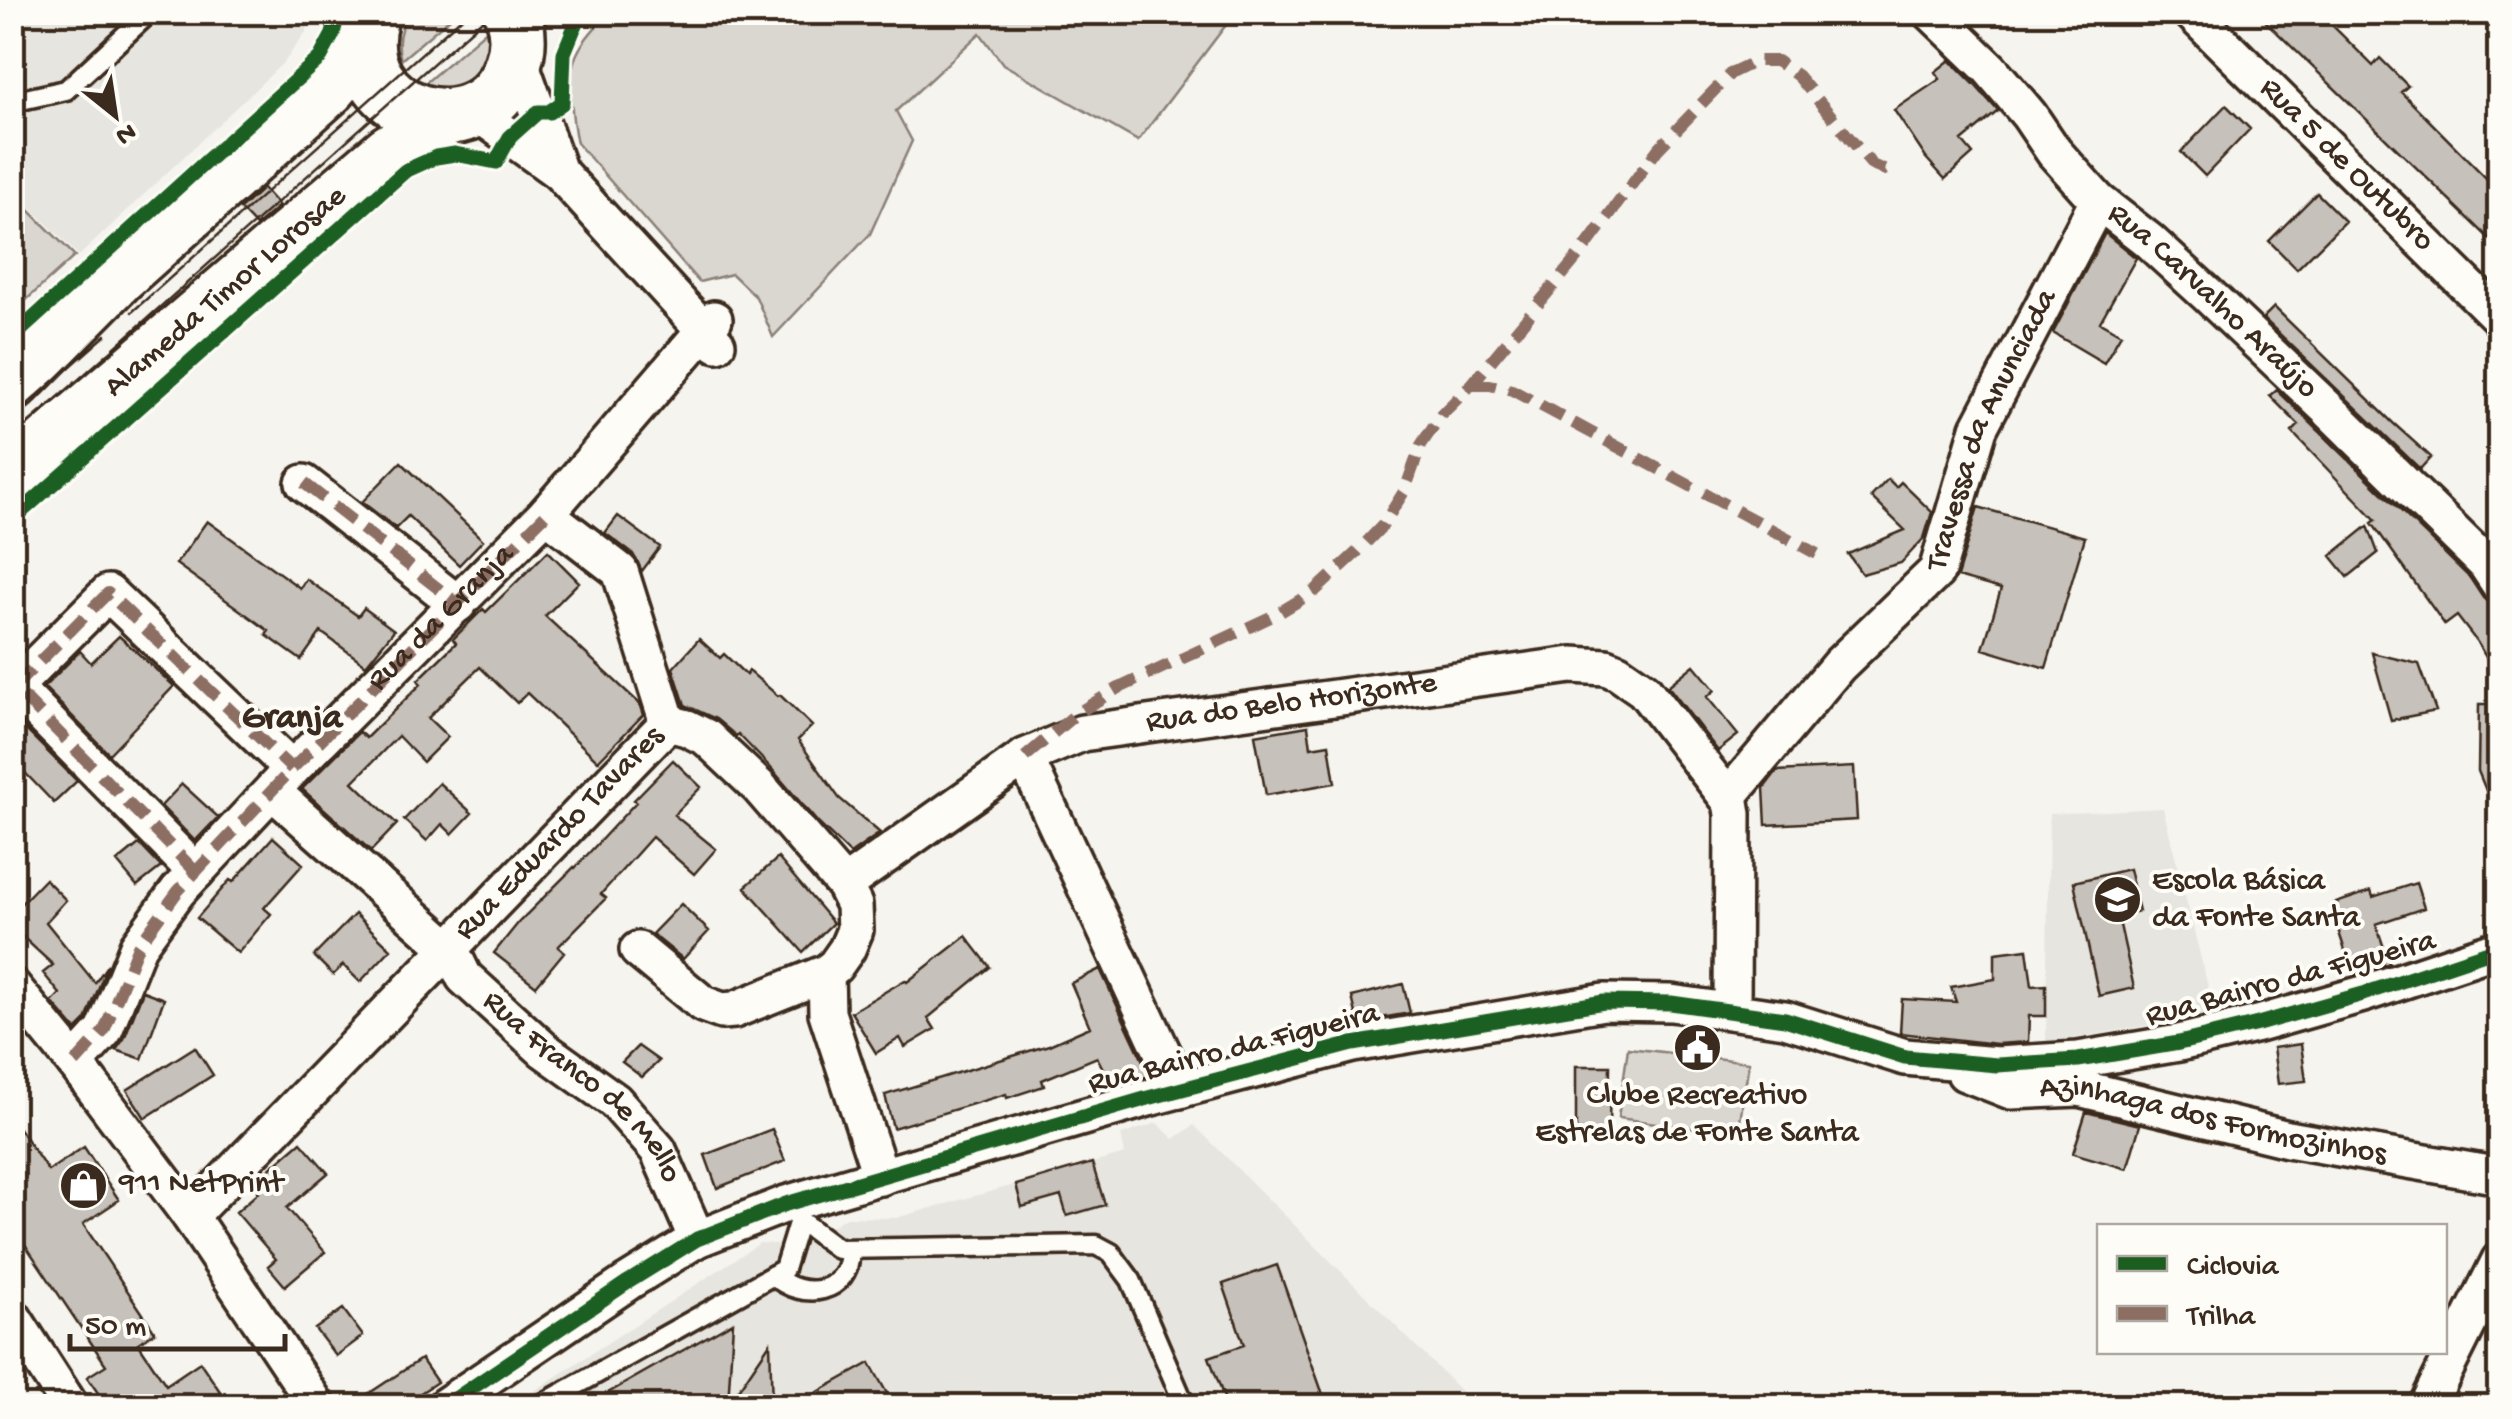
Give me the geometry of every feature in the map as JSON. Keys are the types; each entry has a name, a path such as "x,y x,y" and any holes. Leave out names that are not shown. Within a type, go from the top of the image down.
{"main road":[{"path":"367,23 373,76 394,100 426,116 459,114"},
{"path":"12,383 120,274 329,87 367,23"},
{"name":"Alameda Timor Lorosae","path":"12,476 390,153 494,96 509,76 520,29"}],"street":[{"name":"Rua Carvalho Araújo","path":"1930,12 1990,69 2030,115 2054,152 2098,201 2148,240 2330,410 2474,552 2500,585"},
{"name":"Rua 5 de Outubro","path":"2191,12 2500,318"},
{"path":"520,29 560,172"},
{"path":"459,114 560,172"},
{"name":"Rua da Granja","path":"75,1063 104,1031 138,946 196,872 546,514 712,331 560,172"},
{"name":"Travessa da Anunciada","path":"1728,797 1839,666 1937,572 1979,428 2098,201"},
{"path":"304,483 458,604"},
{"path":"546,514 620,571 668,724"},
{"name":"Rua Franco de Mello","path":"14,687 108,593 282,780 451,950 464,977 544,1050 615,1102 658,1150 698,1239"},
{"name":"Rua do Belo Horizonte","path":"844,885 1025,756 1092,730 1572,665 1618,672 1644,690 1728,797"},
{"path":"14,687 196,872"},
{"name":"Rua Eduardo Tavares","path":"190,1216 668,724 707,738 766,795 844,885 854,905 855,930 842,957 826,972"},
{"path":"1025,756 1180,1090"},
{"path":"1728,797 1733,814 1732,1010"},
{"name":"Rua Bairro da Figueira","path":"446,1406 698,1239 797,1211 881,1177 1352,1044 1604,1002 1671,1003 1785,1019 1905,1057 1997,1066 2078,1060 2258,1024 2500,948"},
{"path":"638,950 703,1004 722,1010 749,1006 826,972 827,1012 881,1177"},
{"path":"12,986 190,1216 316,1406"},
{"name":"Azinhaga dos Formozinhos","path":"1931,1060 2012,1091 2080,1088 2288,1139 2500,1176"},
{"path":"2426,1406 2500,1260"},
{"path":"12,1316 70,1406"}],"lane":[{"path":"12,102 66,90 150,12"},
{"path":"797,1211 838,1249 1096,1245 1112,1254 1132,1280 1185,1406"},
{"path":"539,1406 784,1269 797,1211"},
{"path":"773,1275 784,1286 798,1291 827,1288 845,1270 850,1250"}],"shaded area":[{"path":"410,12 456,13 401,60 400,35"},
{"path":"611,12 1235,13 1138,141 1003,64 980,33 896,111 912,141 870,234 773,337 756,297 732,274 699,282 577,143 571,99 573,65 579,49"},
{"path":"12,13 311,13 306,32 285,61 79,256 13,190"},
{"path":"490,27 493,40 479,77 449,91 423,85"},
{"path":"13,194 75,256 12,312"},
{"name":"Escola Básica da Fonte Santa","path":"2163,808 2215,1014 2046,1043 2049,814"},
{"path":"1628,1048 1749,1062 1738,1134 1618,1118"},
{"path":"1157,1123 1174,1139 1194,1125 1476,1406 511,1406 760,1243 800,1246 846,1217 896,1218 1125,1154 1121,1135"}],"building":[{"path":"2256,12 2319,12 2373,66 2380,58 2408,86 2401,92 2486,178 2500,164 2500,249"},
{"path":"1950,60 1998,111 1962,141 1973,154 1945,179 1894,110 1940,79 1935,72"},
{"path":"2226,105 2250,129 2205,176 2181,152"},
{"path":"263,188 279,206 256,226 240,209"},
{"path":"2317,193 2345,221 2297,269 2269,241"},
{"path":"2105,233 2136,258 2100,322 2121,334 2104,363 2053,333"},
{"path":"2274,307 2431,457 2420,469 2263,318"},
{"path":"2277,390 2470,578 2483,598 2500,606 2500,681 2457,616 2445,625 2372,523 2376,520 2292,432 2299,425 2270,396"},
{"path":"401,462 483,540 459,565 408,516 396,528 362,502"},
{"path":"1888,479 1896,487 1901,482 1932,512 1924,538 1901,563 1862,574 1848,554 1905,530 1871,497"},
{"path":"1978,507 2085,537 2046,668 1983,649 2001,589 1957,577"},
{"path":"618,516 660,547 642,571 633,554 605,533"},
{"path":"207,521 300,588 306,579 358,616 364,608 394,630 366,665 321,632 301,660 266,635 269,631 176,564"},
{"path":"2368,526 2378,553 2348,577 2331,556"},
{"path":"548,551 579,582 545,616 639,703 643,715 598,761 527,693 517,703 480,667 428,718 448,737 423,762 398,736 353,782 397,824 371,851 302,789 359,732 366,738 421,684 418,680 456,643 453,639"},
{"path":"119,636 174,686 109,754 44,687 80,651 91,663"},
{"path":"699,639 720,658 724,654 746,675 749,671 812,726 798,740 839,798 880,833 850,854 738,734 685,705 673,668"},
{"path":"2372,653 2419,664 2436,711 2391,720"},
{"path":"1694,665 1715,690 1707,697 1738,735 1718,751 1668,686"},
{"path":"2479,704 2500,704 2499,822 2478,771"},
{"path":"12,716 77,781 54,803 12,759"},
{"path":"1308,726 1311,747 1329,744 1335,783 1266,795 1255,735"},
{"path":"673,760 701,787 674,815 716,849 694,874 652,837 601,894 606,898 558,947 564,952 536,986 494,953"},
{"path":"1854,767 1857,820 1766,825 1764,788 1777,771"},
{"path":"439,783 472,813 452,834 442,824 427,841 404,820"},
{"path":"182,784 218,817 195,841 161,806"},
{"path":"273,837 303,864 264,908 271,914 238,953 197,918"},
{"path":"139,844 161,867 137,886 117,862"},
{"path":"778,858 833,923 803,952 745,887"},
{"path":"2129,869 2139,911 2118,916 2134,988 2099,996 2074,882"},
{"path":"45,879 66,900 46,922 95,983 108,964 86,1020 76,1030 52,1002 60,994 43,973 53,965 12,927 12,913"},
{"path":"2416,883 2424,908 2376,924 2389,963 2353,975 2330,905 2371,891 2373,897"},
{"path":"681,904 709,931 683,959 652,934"},
{"path":"355,914 391,949 360,982 343,965 333,975 314,956"},
{"path":"966,936 990,967 928,1018 935,1029 905,1047 900,1038 876,1053 851,1012 907,982"},
{"path":"2027,949 2032,986 2046,985 2046,1016 2029,1016 2028,1042 1997,1044 1900,1033 1902,999 1956,1002 1951,987 1995,979 1995,953"},
{"path":"1100,969 1150,1076 1112,1086 1097,1057 1042,1080 1044,1086 893,1128 885,1095 1049,1045 1090,1027 1071,983"},
{"path":"1403,984 1410,1013 1358,1022 1352,997"},
{"path":"143,991 164,999 142,1059 116,1050"},
{"path":"2301,1044 2306,1081 2278,1084 2273,1048"},
{"path":"638,1046 659,1061 642,1077 622,1062"},
{"path":"195,1047 213,1075 145,1118 127,1090"},
{"path":"1576,1066 1610,1066 1609,1131 1576,1131"},
{"path":"2086,1112 2140,1125 2127,1169 2073,1153"},
{"path":"12,1118 48,1171 84,1147 119,1200 83,1224 155,1332 138,1343 166,1385 200,1362 230,1406 107,1406 87,1377 106,1365 12,1225"},
{"path":"772,1129 785,1161 717,1188 705,1155"},
{"path":"301,1142 328,1173 287,1208 325,1252 285,1286 268,1266 276,1259 236,1212 259,1192 252,1184"},
{"path":"1092,1163 1105,1205 1067,1216 1061,1196 1022,1207 1016,1185"},
{"path":"1277,1265 1327,1406 1227,1406 1209,1357 1244,1345 1223,1284"},
{"path":"343,1309 363,1336 336,1356 315,1329"},
{"path":"733,1322 728,1405 770,1343 772,1406 585,1406"},
{"path":"421,1359 437,1382 401,1406 350,1406"},
{"path":"870,1363 894,1406 793,1406"}],"tram line":[{"path":"132,312 468,12"},
{"path":"12,439 491,12"},
{"path":"12,418 106,335"}],"marked path":[{"path":"1025,757 1076,714 1117,689 1277,614 1315,591 1357,552 1383,525 1405,490 1421,445 1441,415 1471,385 1584,249 1658,149 1731,73 1756,61 1777,61 1798,76 1872,165 1884,170 1894,164"},
{"path":"1471,385 1512,390 1817,554"},
{"path":"304,483 458,604"},
{"path":"75,1063 104,1031 138,946 178,891 292,769 546,514"},
{"path":"196,872 14,687 108,593 292,769"}],"cycle path":[{"path":"12,338 320,58 333,34 338,12"},
{"path":"12,520 405,171 436,157 455,154 496,162 510,137 538,112 549,112 562,103 564,53 585,12"},
{"path":"445,1406 697,1239 786,1204 1148,1098 1353,1044 1604,1002 1671,1003 1785,1019 1905,1057 1997,1065 2078,1060 2179,1043 2258,1024 2500,948"}],"place":[{"name":"Escola Básica da Fonte Santa","path":"2117,900"},
{"name":"Clube Recreativo Estrelas de Fonte Santa","path":"1697,1047"},
{"name":"911 NetPrint","path":"84,1185"}],"district":[{"name":"Granja","path":"292,719"}]}
